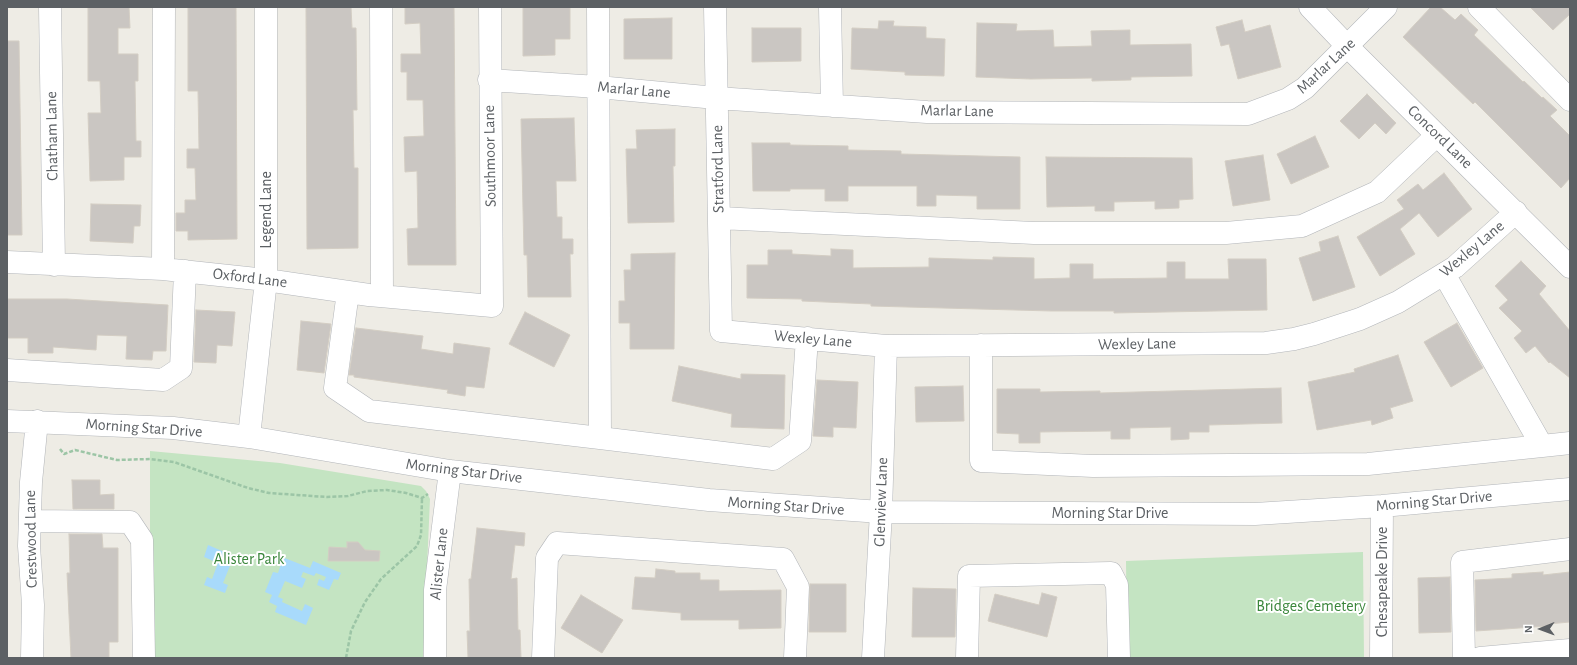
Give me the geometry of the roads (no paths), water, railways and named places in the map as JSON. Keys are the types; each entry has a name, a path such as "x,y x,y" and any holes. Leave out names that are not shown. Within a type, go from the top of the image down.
{"street":[{"name":"Chatham Lane","path":"50,7 54,265"},
{"path":"163,269 164,7"},
{"name":"Legend Lane","path":"249,437 266,280 266,7"},
{"path":"381,7 382,296"},
{"name":"Southmoor Lane","path":"490,7 489,80 492,306"},
{"path":"598,7 600,438"},
{"name":"Stratford Lane","path":"715,7 721,331"},
{"path":"830,7 832,106"},
{"name":"Concord Lane","path":"1310,7 1348,48 1516,212 1570,267"},
{"name":"Marlar Lane","path":"489,80 598,87 716,98 927,112 1248,114 1288,99 1305,88 1348,48 1386,7"},
{"path":"1479,7 1570,100"},
{"path":"719,218 1034,233 1226,233 1302,226 1378,192 1437,135"},
{"name":"Wexley Lane","path":"721,331 886,346 1266,343 1294,339 1360,319 1398,302 1455,267 1516,212"},
{"name":"Oxford Lane","path":"7,262 185,270 382,296 492,306"},
{"path":"7,370 162,380 181,368 185,270"},
{"path":"1444,274 1542,446"},
{"path":"348,292 335,388 369,411 773,459 800,441 807,338"},
{"path":"981,345 981,461 1093,466 1368,464 1570,443"},
{"name":"Glenview Lane","path":"873,658 881,512 886,346"},
{"name":"Morning Star Drive","path":"7,421 37,421 173,428 249,437 450,470 709,500 881,512 1255,514 1382,506 1570,489"},
{"name":"Crestwood Lane","path":"32,658 33,605 29,546 31,482 37,421"},
{"name":"Alister Lane","path":"434,658 435,590 450,470"},
{"name":"Chesapeake Drive","path":"1381,658 1382,506"},
{"path":"30,521 130,522 142,540 144,658"},
{"path":"543,658 547,558 557,543 782,559 798,587 796,658"},
{"path":"1464,658 1462,562 1570,549"},
{"path":"967,658 969,576 1111,573 1117,585 1119,658"},
{"path":"1480,658 1570,650"}],"water":[{"path":"208,545 234,556 223,583 228,585 225,593 204,585 207,577 212,579 218,563 204,557"},
{"path":"277,555 310,568 313,561 341,573 338,580 334,579 329,590 317,585 319,579 324,581 326,577 316,573 314,576 303,572 301,577 306,579 302,588 285,581 278,597 283,599 282,602 302,611 305,604 313,608 306,625 275,612 277,606 269,602 272,595 265,592 273,572 278,573 281,564 275,561"}],"park label":[{"name":"Alister Park","path":"249,559"},
{"name":"Bridges Cemetery","path":"1311,606"}]}
